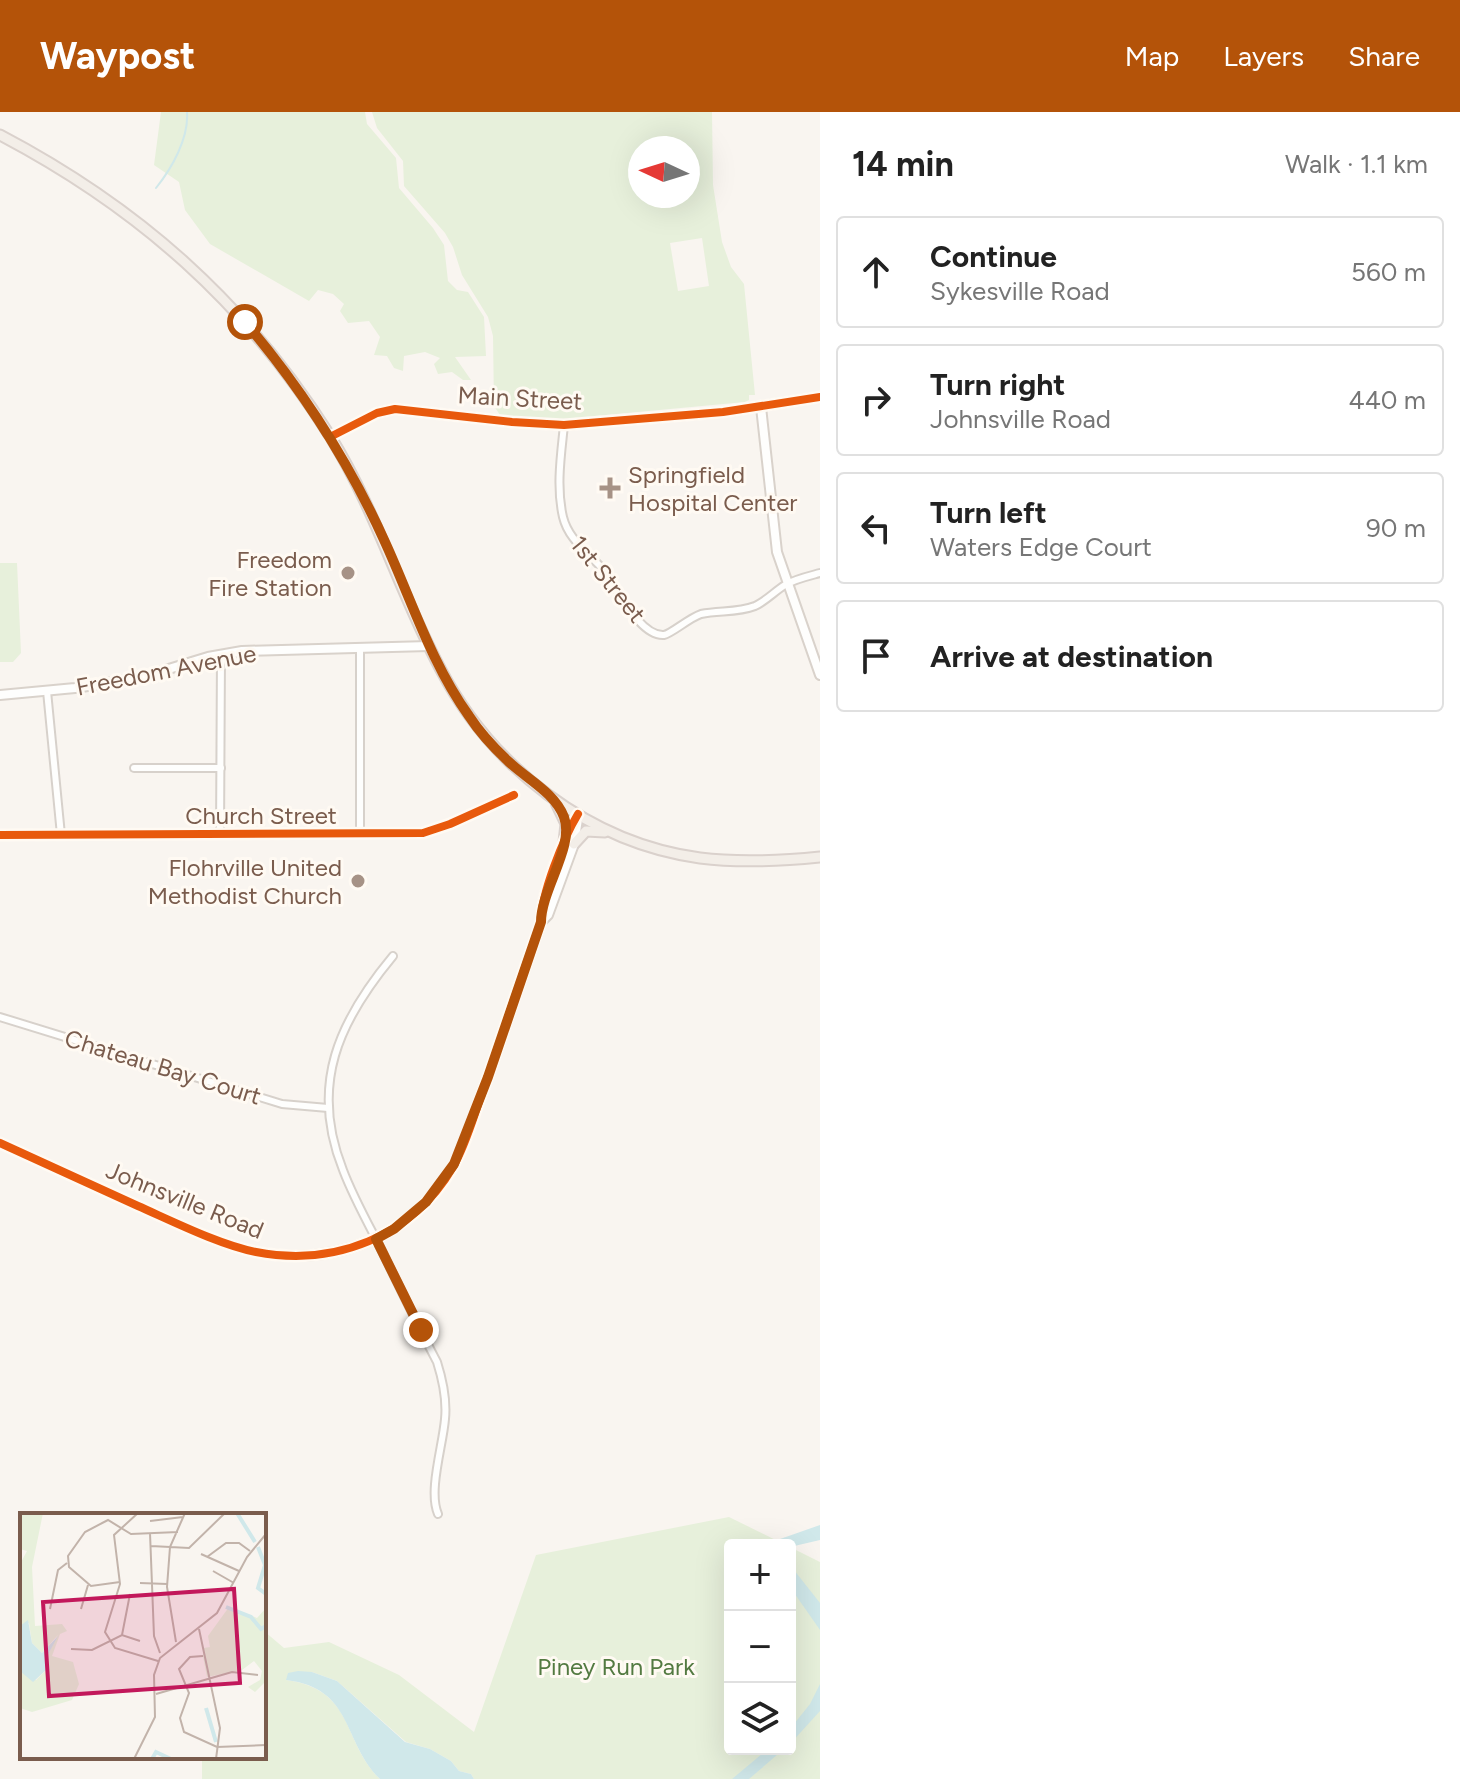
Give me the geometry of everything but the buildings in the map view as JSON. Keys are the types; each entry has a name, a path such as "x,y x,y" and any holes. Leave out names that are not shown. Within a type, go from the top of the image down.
{"main road":[{"path":"0,135 51,162 110,200 196,270 261,341 330,437 385,543 429,646 450,686 479,729 507,761 554,800 613,832 646,845 697,857 759,861 820,857"},
{"path":"554,800 566,824 569,843 586,831 613,832"}],"street":[{"name":"Main Street","path":"330,437 377,413 395,409 564,425 761,407 820,397"},
{"path":"761,407 773,524 787,584 820,675"},
{"name":"1st Street","path":"564,425 560,491 568,531 600,566 644,627 667,635 684,621 703,614 731,612 757,605 787,584 820,573"},
{"name":"Freedom Avenue","path":"0,695 139,678 242,651 429,646"},
{"path":"360,648 360,834"},
{"path":"220,835 221,655"},
{"path":"47,691 61,835"},
{"path":"134,768 221,768"},
{"name":"Church Street","path":"0,835 431,831 514,795"},
{"name":"Johnsville Road","path":"0,1143 158,1215 253,1252 295,1258 321,1255 350,1250 394,1229 426,1202 454,1164 488,1077 541,922 543,904 578,814"},
{"path":"393,956 355,1006 341,1033 328,1108 341,1167 437,1362 443,1381 445,1415 434,1499 438,1514"},
{"name":"Chateau Bay Court","path":"0,1017 282,1104 328,1108"}],"green space":[{"path":"161,112 365,112 367,124 396,158 399,188 444,245 448,281 457,290 468,292 484,317 486,356 455,357 471,380 463,380 452,372 438,374 434,364 440,358 425,352 404,356 403,371 394,368 387,356 374,355 380,337 369,321 348,323 340,311 344,304 333,294 318,290 309,301 210,244 185,210 179,182 154,165"},
{"path":"372,112 712,112 713,185 722,242 731,267 744,284 755,395 749,395 749,400 745,402 563,419 500,415 494,406 493,336 488,317 462,275 445,233 404,186 403,161 377,128","holes":["702,238 709,286 678,291 670,243"]},
{"path":"0,563 17,563 21,653 13,662 0,662"},
{"name":"Piney Run Park","path":"729,1517 774,1539 724,1539 724,1755 796,1755 796,1550 820,1562 820,1779 474,1779 471,1774 459,1771 451,1761 430,1749 406,1742 337,1681 312,1672 286,1680 325,1694 345,1719 359,1749 380,1779 202,1779 202,1759 266,1759 266,1633 284,1648 329,1642 399,1675 474,1732 536,1555"}],"water":[{"path":"820,1525 820,1540 796,1546 796,1539 780,1539"},
{"path":"796,1573 820,1603 820,1630 796,1596"},
{"path":"312,1672 337,1681 405,1742 430,1749 451,1761 459,1771 471,1774 474,1779 380,1779 359,1749 336,1705 308,1685 286,1680 288,1673"},
{"path":"820,1684 820,1711 796,1737 796,1722"},
{"path":"761,1755 777,1755 749,1779 732,1779"}],"waterway":[{"path":"156,188 178,152 185,132 187,112"}],"cycle path":[{"path":"330,437 377,413 395,409 564,425 723,412 820,397"},
{"path":"0,835 423,833 514,795"},
{"path":"0,1143 196,1232 256,1252 285,1256 314,1255 342,1250 393,1229 416,1212 436,1191 462,1148 541,922 554,867 578,814"}],"place":[{"name":"Springfield Hospital Center","path":"610,488"},
{"name":"Freedom Fire Station","path":"348,573"},
{"name":"Flohrville United Methodist Church","path":"358,881"}],"route":[{"path":"245,322 303,397 348,468 366,501 441,672 488,740 507,761 554,800 566,824 564,842 543,904 541,922 488,1077 454,1164 426,1202 394,1229 376,1239 421,1330"}]}
